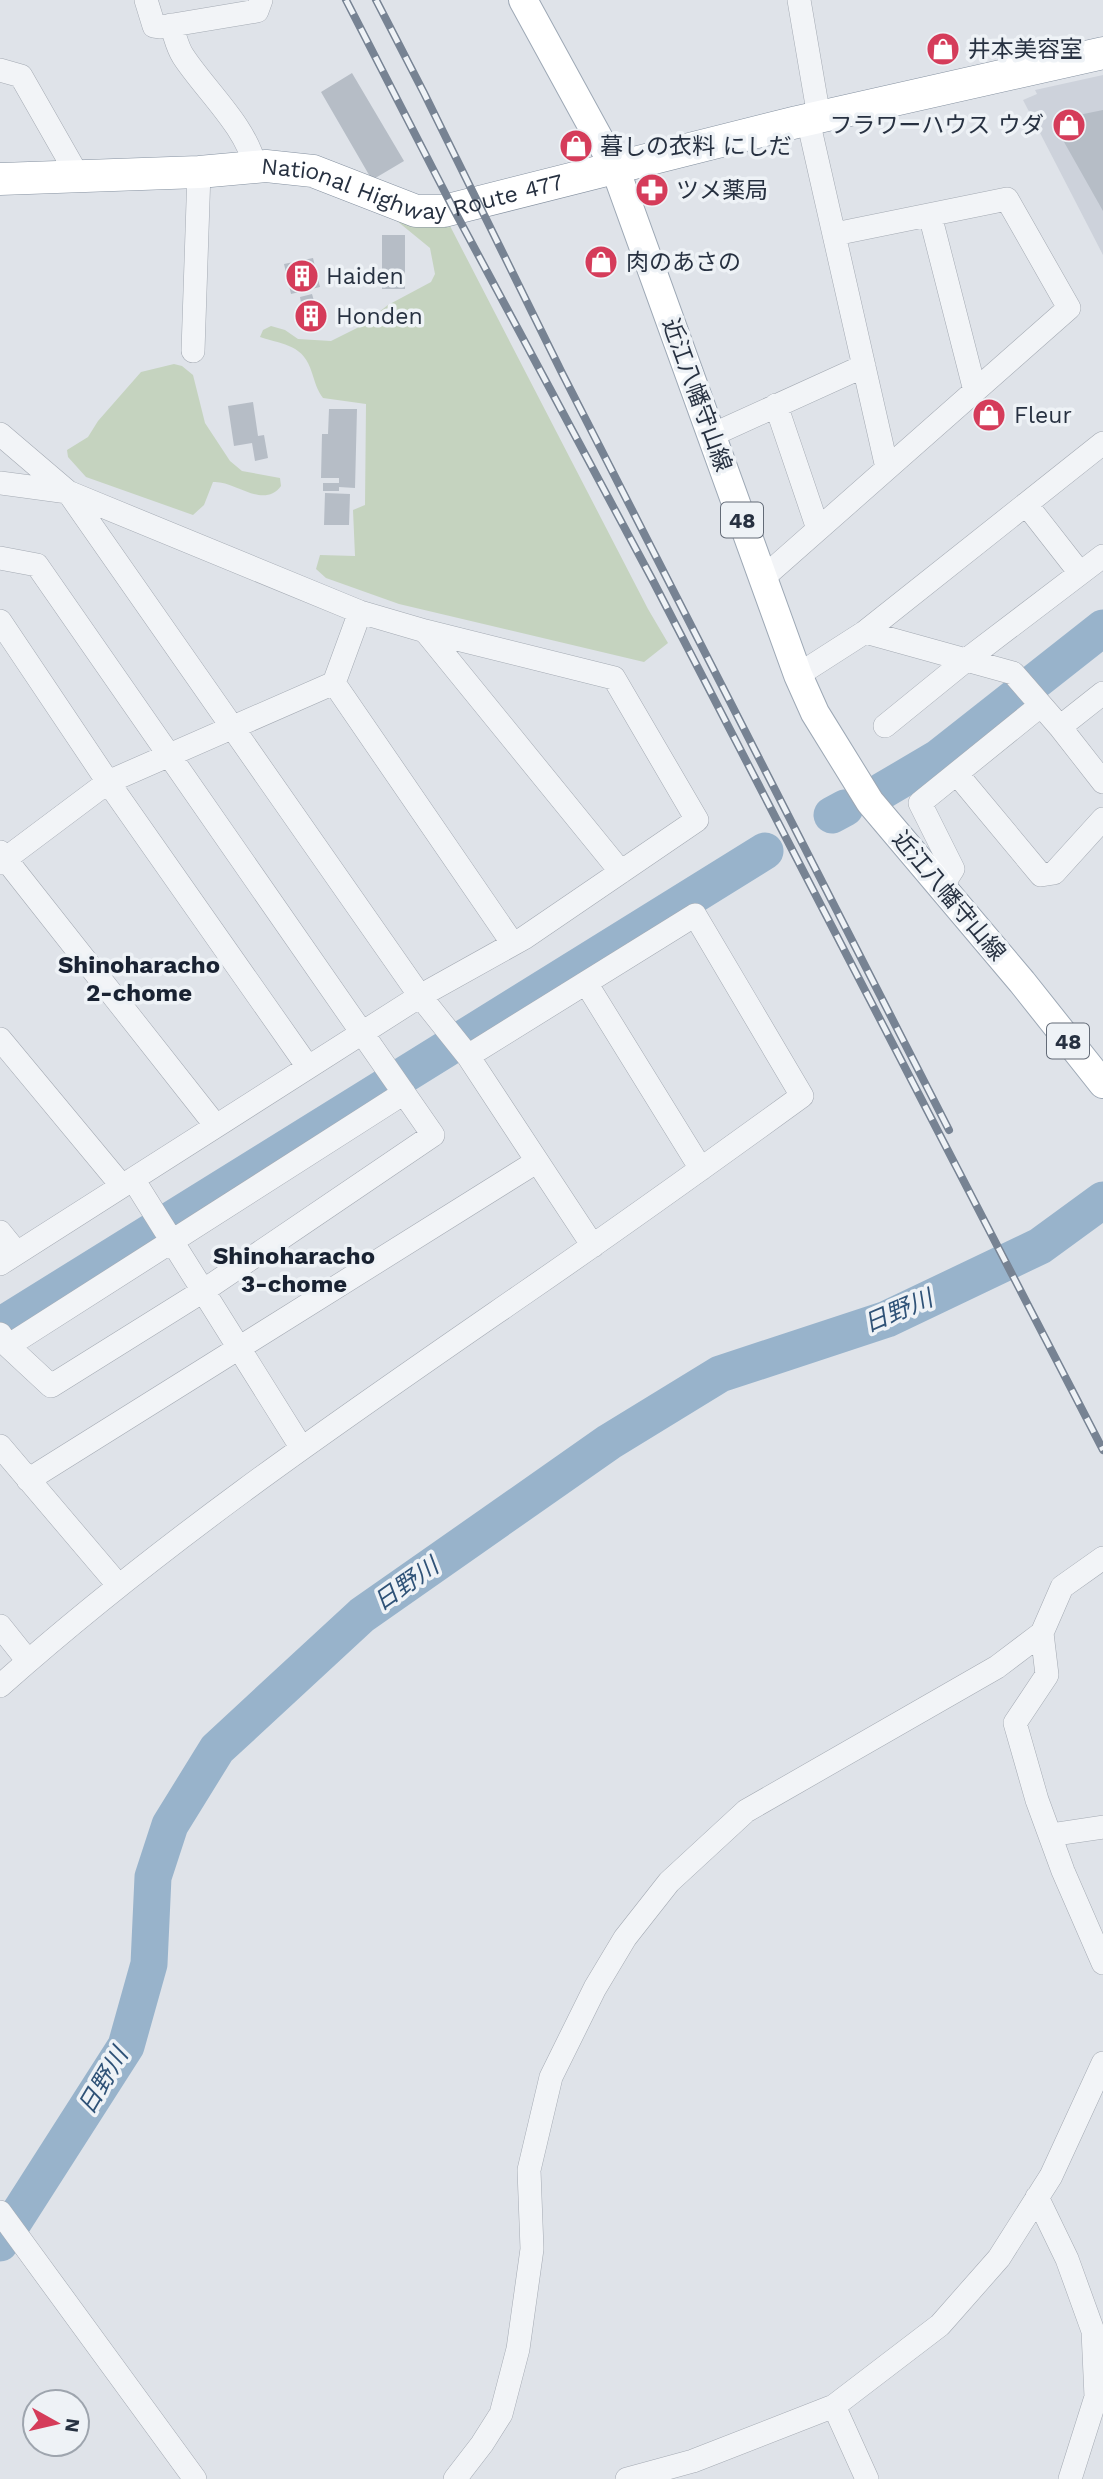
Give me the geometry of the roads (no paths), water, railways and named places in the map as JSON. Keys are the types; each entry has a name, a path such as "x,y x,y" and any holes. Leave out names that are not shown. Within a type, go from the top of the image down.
{"highway":[{"name":"National Highway Route 477","path":"0,179 199,172 266,166 313,171 416,211 444,211 814,118 1103,53"}],"main road":[{"name":"近江八幡守山線","path":"523,0 615,168 798,675 815,713 870,802 1103,1084"}],"street":[{"path":"146,0 155,26 257,11 261,0"},
{"path":"800,0 814,118 835,234 887,468"},
{"path":"171,25 182,55 241,135 255,167"},
{"path":"0,70 21,76 78,176"},
{"path":"192,351 199,172"},
{"path":"763,578 1069,308 1007,199 835,234"},
{"path":"930,215 975,391"},
{"path":"712,435 864,366"},
{"path":"776,405 818,529"},
{"path":"0,434 68,492 420,996 460,1047 593,1246"},
{"path":"798,675 865,632 1103,443"},
{"path":"0,483 68,492 360,612 614,678 697,820 513,944 420,996 8,1259 0,1232"},
{"path":"1026,504 1080,573"},
{"path":"885,726 1103,556"},
{"path":"0,558 37,565 433,1135 203,1291 51,1386 3,1339 165,1231 398,1085"},
{"path":"216,1126 2,858 108,782 334,683 360,612"},
{"path":"0,621 108,782 308,1068"},
{"path":"425,631 621,872"},
{"path":"865,632 1013,673 1103,782"},
{"path":"334,683 513,944"},
{"path":"1060,727 1103,693"},
{"path":"942,886 953,869 920,803 957,774 1037,701"},
{"path":"957,774 1041,875 1054,873 1103,819"},
{"path":"0,1686 118,1586 301,1447 593,1246 802,1096 695,915 586,983 460,1047"},
{"path":"586,983 701,1169"},
{"path":"0,1039 127,1183 165,1231 301,1447"},
{"path":"28,1480 536,1162"},
{"path":"0,1446 118,1586"},
{"path":"1103,1558 1062,1587 1042,1633 1046,1675 1015,1723 1050,1835 1103,1963"},
{"path":"0,1626 28,1661"},
{"path":"455,2479 501,2414 518,2349 532,2249 529,2170 551,2077 595,1988 625,1938 670,1882 746,1811 996,1667 1042,1633"},
{"path":"1050,1835 1103,1827"},
{"path":"627,2479 693,2461 834,2406 940,2325 999,2258 1051,2176 1103,2063"},
{"path":"1037,2197 1067,2259 1093,2331 1096,2397 1070,2479"},
{"path":"0,2212 195,2479"},
{"path":"834,2406 867,2479"}],"waterway":[{"path":"882,791 938,758 1103,628"},
{"path":"832,815 845,808"},
{"path":"0,1326 765,851"},
{"name":"日野川","path":"0,2243 126,2046 149,1964 153,1877 170,1825 217,1749 362,1615 609,1442 720,1374 887,1319 1040,1246 1103,1200"}],"railway":[{"path":"346,0 453,208 652,579 1103,1450"},
{"path":"376,0 562,373 949,1130"}],"place":[{"name":"井本美容室","path":"943,49"},
{"name":"フラワーハウス ウダ","path":"1069,125"},
{"name":"暮しの衣料 にしだ","path":"576,146"},
{"name":"ツメ薬局","path":"652,190"},
{"name":"肉のあさの","path":"601,262"},
{"name":"Haiden","path":"302,276"},
{"name":"Honden","path":"311,316"},
{"name":"Fleur","path":"989,415"}],"district":[{"name":"Shinoharacho 2-chome","path":"139,979"},
{"name":"Shinoharacho 3-chome","path":"294,1270"}]}
